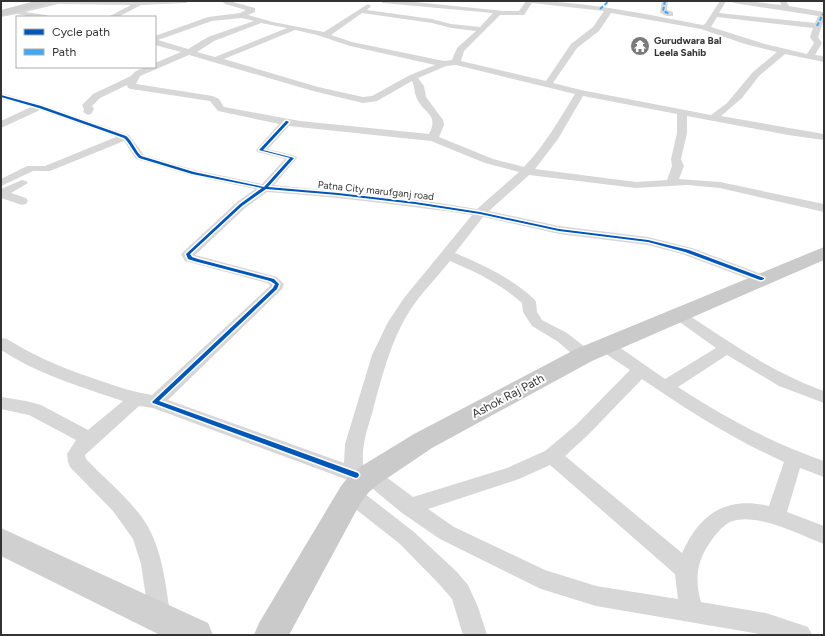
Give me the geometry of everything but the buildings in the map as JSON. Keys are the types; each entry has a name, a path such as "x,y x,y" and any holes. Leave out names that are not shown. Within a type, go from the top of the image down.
{"main road":[{"path":"1,12 35,1"},
{"path":"1,12 47,1"},
{"name":"Ashok Raj Path","path":"271,635 359,482 424,441 595,350 824,253"},
{"path":"1,541 196,635"}],"street":[{"path":"14,12 59,1 139,3 186,1"},
{"path":"156,39 211,19 242,15 252,10 227,3 225,1"},
{"path":"324,35 337,28 368,5 378,1"},
{"path":"383,1 501,12 523,12 530,1 576,5 703,27 744,42 782,52 824,59"},
{"path":"548,84 574,46 596,29 609,1"},
{"path":"665,1 663,12 670,14"},
{"path":"703,27 708,26 716,15 723,1"},
{"path":"734,1 784,4 823,14 814,37 818,43 808,57"},
{"path":"114,16 139,3"},
{"path":"361,11 432,21 451,26 482,29"},
{"path":"1,12 14,12 40,16"},
{"path":"456,62 460,50 501,12"},
{"path":"242,15 260,21 324,35 350,44 444,64"},
{"path":"716,15 818,26"},
{"path":"156,66 260,21"},
{"path":"215,60 294,28"},
{"path":"171,33 206,43"},
{"path":"156,42 316,89 363,100 374,99 414,77 444,64 456,62 580,93 788,132 824,137"},
{"path":"714,117 730,105 756,74 782,52"},
{"path":"150,68 136,74 136,77 131,85 135,88 208,98 216,101 222,109 287,122 433,138 489,161 527,171 619,184 651,186 687,182 724,185 824,208"},
{"path":"88,112 88,105 96,96 136,77"},
{"path":"414,77 419,86 420,97 438,120 439,125 433,138"},
{"path":"475,635 467,607 460,592 448,578 407,538 359,482 353,460 354,444 380,354 396,322 409,301 480,214 527,171 547,148 580,93"},
{"path":"1,96 40,107 125,137"},
{"path":"1,125 40,107"},
{"path":"672,184 678,166 676,159 682,133 682,111"},
{"path":"155,402 275,289 277,284 272,280 196,260 190,258 188,254 241,205 265,188 292,158 261,150 287,122"},
{"path":"1,194 48,168 125,137"},
{"name":"Patna City marufganj road","path":"125,137 132,144 135,153 145,160 193,173 265,188 415,203 480,214 558,230 635,238 666,245 716,261 762,279"},
{"path":"1,183 31,168 48,168 62,174"},
{"path":"1,194 22,201"},
{"path":"448,255 482,269 502,280 529,302 531,316 537,322 562,338 641,369 737,430 794,459 824,469"},
{"path":"679,315 771,376 824,397"},
{"path":"1,343 30,361 56,373 136,399 155,402 359,482 409,507 447,533 542,579 596,596 766,624 800,635"},
{"path":"666,386 727,348"},
{"path":"409,507 512,474 552,456 582,430 641,369"},
{"path":"136,399 89,439 76,454 77,462 131,520 140,532 151,562 160,618"},
{"path":"1,403 35,410 89,439"},
{"path":"552,456 686,570"},
{"path":"776,516 794,459"},
{"path":"692,611 685,583 689,559 705,532 713,523 723,517 750,511 776,516 824,535"}],"marked path":[{"path":"600,9 609,1"},
{"path":"665,1 663,11 670,14"},
{"path":"817,26 823,14"}],"cycle path":[{"path":"1,96 40,107 125,137 140,157 193,173 265,188 338,194 415,203 480,213 559,230 648,241 687,251 762,279"},
{"path":"287,122 261,150 292,158 265,188 241,205 188,254 190,258 196,260 272,280 277,284 275,289 155,402 356,475"}],"place":[{"name":"Gurudwara Bal Leela Sahib","path":"640,46"}]}
